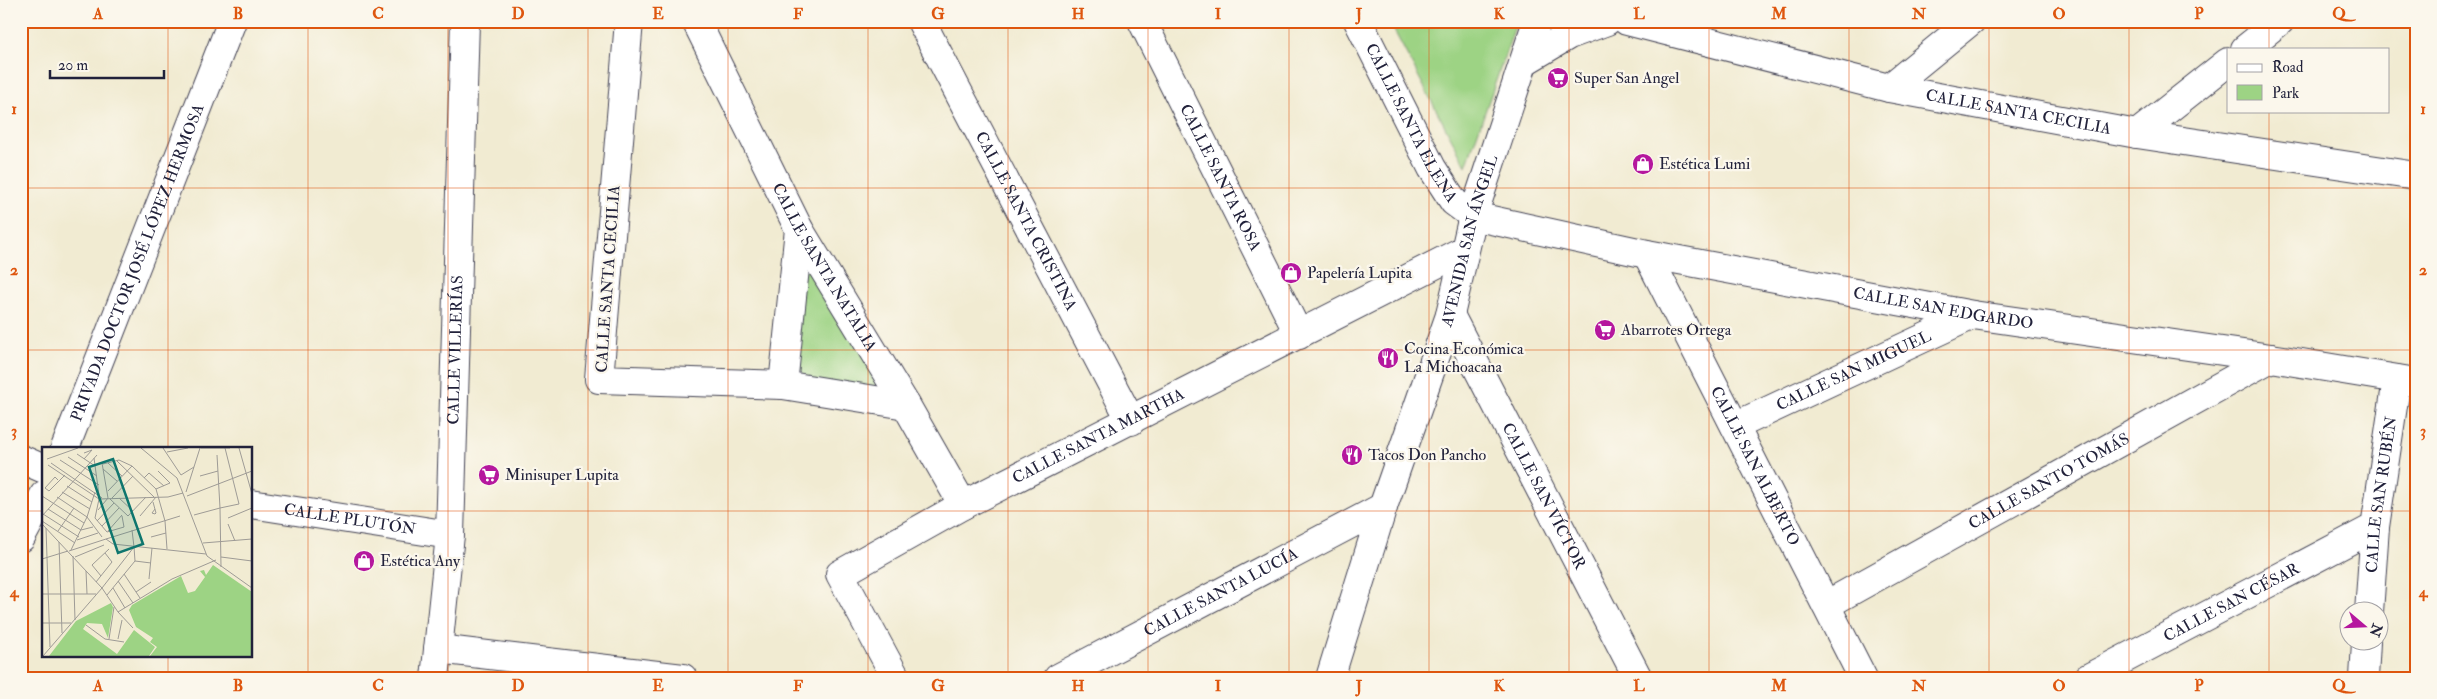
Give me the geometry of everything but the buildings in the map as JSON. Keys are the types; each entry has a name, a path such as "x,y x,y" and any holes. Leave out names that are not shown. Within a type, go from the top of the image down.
{"street":[{"name":"PRIVADA DOCTOR JOSÉ LÓPEZ HERMOSA","path":"65,447 232,21"},
{"name":"CALLE VILLERÍAS","path":"435,678 450,535 465,21"},
{"name":"CALLE SANTA CECILIA","path":"629,21 599,379 783,385 906,405"},
{"name":"CALLE SANTA NATALIA","path":"696,21 798,229 906,405 963,505"},
{"name":"CALLE SANTA CRISTINA","path":"921,21 1131,421"},
{"name":"CALLE SANTA ROSA","path":"1142,21 1298,335"},
{"name":"CALLE SANTA ELENA","path":"1358,21 1432,168 1454,202 1474,216"},
{"name":"AVENIDA SAN ÁNGEL","path":"1330,678 1383,507 1450,315 1464,250 1474,216 1537,21"},
{"path":"1525,61 1569,35 1607,21"},
{"name":"CALLE SANTA CECILIA","path":"1627,21 1889,88 2137,134 2404,175"},
{"path":"1889,88 1972,21"},
{"path":"2246,48 2280,21"},
{"path":"2137,134 2227,63"},
{"path":"2404,175 2416,155"},
{"name":"CALLE SAN EDGARDO","path":"1474,216 1647,254 1973,315 2271,358 2406,380"},
{"path":"783,385 798,229"},
{"name":"CALLE SANTA MARTHA","path":"896,678 840,574 963,505 1464,250"},
{"name":"CALLE SAN ALBERTO","path":"1647,254 1863,678"},
{"name":"CALLE SAN VÍCTOR","path":"1450,315 1638,678"},
{"name":"CALLE SAN MIGUEL","path":"1735,426 1973,315"},
{"name":"CALLE SANTO TOMÁS","path":"1826,605 2271,358"},
{"name":"CALLE SAN RUBÉN","path":"2370,602 2375,527 2406,380"},
{"path":"21,459 42,468"},
{"path":"21,538 42,499"},
{"name":"CALLE PLUTÓN","path":"252,504 450,535"},
{"name":"CALLE SANTA LUCÍA","path":"1058,678 1383,507"},
{"name":"CALLE SAN CÉSAR","path":"2088,678 2375,527"},
{"path":"438,648 683,678"},
{"path":"2364,678 2365,652"}],"green space":[{"path":"1389,21 1517,21 1466,166"},
{"path":"802,253 895,397 789,378"}],"place":[{"name":"Super San Angel","path":"1558,78"},
{"name":"Estética Lumi","path":"1643,164"},
{"name":"Papelería Lupita","path":"1291,273"},
{"name":"Abarrotes Ortega","path":"1605,330"},
{"name":"Cocina Económica La Michoacana","path":"1388,358"},
{"name":"Tacos Don Pancho","path":"1352,455"},
{"name":"Minisuper Lupita","path":"489,475"},
{"name":"Estética Any","path":"364,561"}]}
